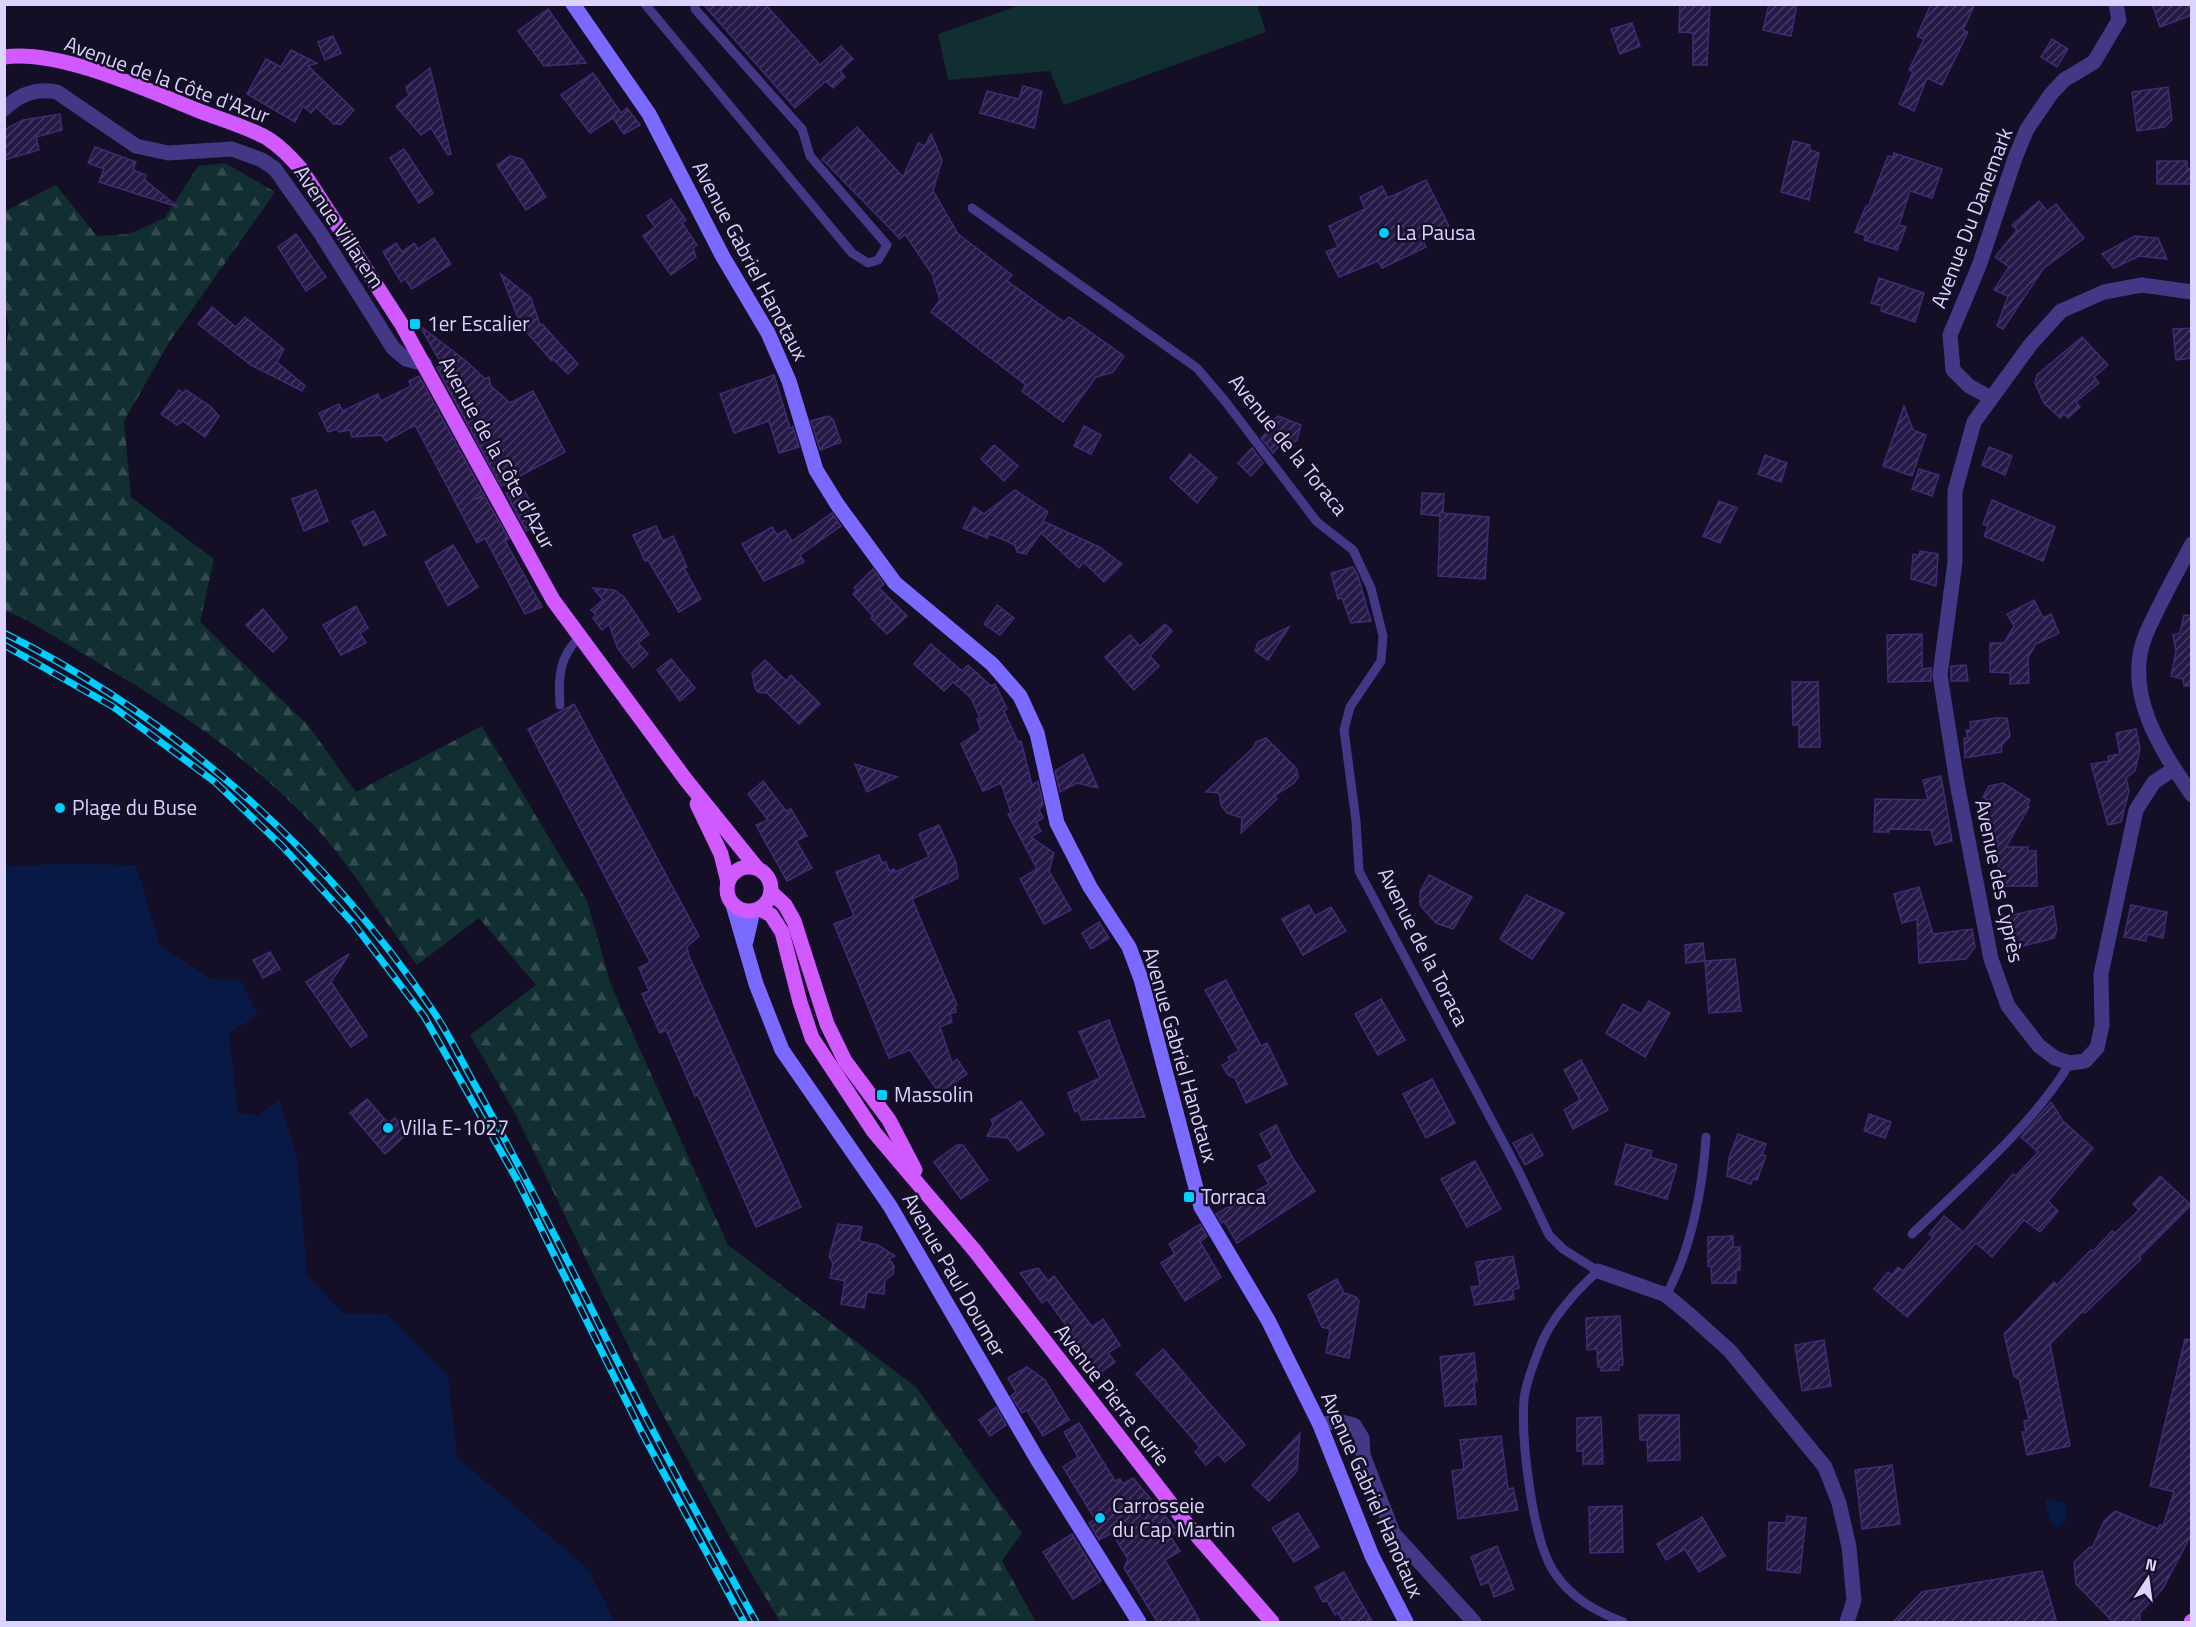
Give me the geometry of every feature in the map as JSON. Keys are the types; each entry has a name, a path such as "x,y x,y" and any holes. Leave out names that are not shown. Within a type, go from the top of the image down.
{"main road":[{"name":"Avenue Gabriel Hanotaux","path":"573,4 649,114 723,257 768,333 789,381 816,471 837,504 895,583 992,664 1020,696 1036,733 1057,823 1090,887 1129,947 1141,979 1201,1207 1268,1320 1320,1425 1372,1556 1406,1623"},
{"name":"Avenue de la Côte d'Azur","path":"4,57 33,56 80,67 264,136 281,147 318,192 425,364 553,600 686,780 757,868"},
{"name":"Avenue de la Côte d'Azur","path":"686,780 721,854 728,882"},
{"path":"742,868 757,868 768,878 771,892 769,899 756,910 746,911 733,905 727,894 728,882 731,876 742,868"},
{"name":"Avenue Pierre Curie","path":"771,892 785,905 794,921 827,1024 845,1061 889,1120 925,1188"},
{"name":"Avenue Paul Doumer","path":"733,905 756,984 782,1050 890,1206 1037,1459 1139,1623"},
{"name":"Avenue Pierre Curie","path":"756,910 771,915 782,932 812,1038 874,1132 925,1188 1186,1523 1272,1623"},
{"name":"Avenue Paul Doumer","path":"746,944 756,910"}],"street":[{"name":"Avenue Du Danemark","path":"1991,398 1969,386 1953,370 1950,334 1979,266 2014,158 2027,129 2051,94 2064,80 2094,62 2119,20 2116,4"},
{"name":"Avenue Villarem","path":"4,109 14,100 30,92 44,90 57,92 74,101 112,132 136,147 168,153 232,149 262,159 275,169 321,234 393,348 406,359 425,364"},
{"path":"1991,398 2031,344 2061,311 2104,292 2142,285 2192,292"},
{"name":"Avenue des Cyprès","path":"1991,398 1974,422 1954,491 1955,562 1950,619 1940,675 1991,959 2008,1006 2023,1029 2039,1046 2055,1058 2070,1062"},
{"path":"2192,544 2145,637 2140,668 2141,699 2150,725 2174,769 2192,795"},
{"path":"2070,1062 2085,1060 2097,1048 2103,1025 2101,974 2136,810 2154,782 2174,769"},
{"name":"Avenue de la Toraca","path":"1598,1272 1666,1295 1730,1351 1825,1467 1839,1503 1849,1547 1854,1600 1847,1623"},
{"path":"1320,1425 1338,1421 1354,1425 1362,1438 1363,1455 1393,1533 1474,1623"}],"lane":[{"path":"645,4 852,253 868,263 878,260 887,245 810,156 802,129 695,9 695,4"},
{"name":"Avenue de la Toraca","path":"972,208 1197,368 1225,401 1317,522 1353,550 1371,588 1383,636 1381,661 1350,707 1344,730 1356,821 1359,871 1519,1172 1549,1235 1563,1249 1598,1272"},
{"path":"560,705 559,679 562,659 580,637"},
{"path":"1912,1234 2006,1141 2058,1083 2070,1062"},
{"path":"1666,1295 1679,1272 1704,1172 1706,1137"},
{"path":"1598,1272 1567,1302 1540,1345 1525,1397 1524,1432 1533,1501 1545,1556 1571,1593 1597,1612 1623,1623"}],"green space":[{"path":"1020,5 1257,5 1266,32 1064,105 1050,71 948,80 938,34"},
{"path":"225,163 275,192 170,341 124,421 131,497 214,559 200,622 308,725 356,792 482,726 587,901 611,985 728,1245 916,1387 1022,1533 1002,1561 1036,1622 780,1622 731,1539 652,1395 516,1115 470,1035 536,985 479,918 417,965 335,850 302,813 267,780 189,720 23,618 5,611 4,356 9,328 4,304 5,211 56,185 97,236 129,234 165,218 198,166"}],"water":[{"path":"136,865 160,946 212,979 240,979 258,1015 229,1033 238,1113 259,1115 279,1099 297,1157 307,1275 343,1313 387,1314 448,1375 457,1457 588,1569 615,1622 5,1622 5,866"},
{"path":"2048,1498 2067,1506 2066,1520 2059,1528 2053,1526 2045,1502"}],"building":[{"path":"703,4 765,4 820,65 841,46 853,59 840,71 845,77 833,88 826,81 795,108"},
{"path":"1680,4 1710,4 1707,65 1693,65 1693,33 1679,32"},
{"path":"1769,4 1797,4 1791,36 1763,30"},
{"path":"1931,4 1975,4 1963,30 1968,32 1942,85 1927,78 1914,111 1899,104 1913,72 1909,70 1924,39 1917,36"},
{"path":"2152,4 2192,4 2192,15 2160,27"},
{"path":"548,9 586,63 544,66 518,31"},
{"path":"1632,23 1640,46 1620,54 1611,29"},
{"path":"333,36 341,53 325,60 318,42"},
{"path":"2052,39 2068,49 2057,67 2041,57"},
{"path":"291,50 317,63 308,66 354,110 341,124 334,124 316,107 311,113 303,106 295,122 247,94 266,59 281,67"},
{"path":"430,68 451,154 448,155 431,128 421,135 396,106 409,95 406,87"},
{"path":"593,73 621,113 627,108 640,125 624,134 613,118 616,116 590,133 561,95"},
{"path":"1023,86 1042,91 1034,128 980,113 987,91 1019,99"},
{"path":"2168,87 2172,119 2165,127 2137,131 2132,92"},
{"path":"60,114 62,130 36,137 39,150 4,160 4,130 23,120"},
{"path":"857,127 903,177 918,143 925,146 931,134 942,160 933,191 958,234 1012,275 1007,281 1064,322 1069,317 1124,356 1113,372 1096,377 1063,422 1022,391 1026,385 931,312 940,300 932,274 905,234 900,239 822,159"},
{"path":"1793,141 1810,145 1810,150 1819,153 1809,200 1781,192"},
{"path":"95,147 136,162 133,170 146,175 145,180 178,207 99,182 104,169 88,163"},
{"path":"404,149 433,193 419,203 390,158"},
{"path":"1894,153 1942,169 1932,198 1910,191 1899,225 1906,227 1897,250 1864,240 1866,236 1855,232 1866,206 1868,207 1888,156 1893,157"},
{"path":"510,156 522,159 546,197 526,210 497,165"},
{"path":"2157,161 2187,161 2187,168 2192,169 2192,184 2157,184"},
{"name":"La Pausa","path":"1426,180 1449,226 1423,239 1426,247 1382,268 1378,261 1339,277 1326,252 1338,247 1329,226 1365,209 1360,197 1382,186 1388,198"},
{"path":"671,199 686,220 682,223 697,245 693,248 696,257 671,275 643,236 655,227 647,216"},
{"path":"2039,201 2047,211 2056,204 2084,238 2043,269 2003,329 1997,326 2008,296 1994,290 2009,267 1995,257 2017,230 2012,225"},
{"path":"296,234 326,277 306,291 278,247"},
{"path":"2135,236 2158,238 2167,259 2139,256 2114,268 2102,254"},
{"path":"434,238 451,264 412,289 405,279 401,282 383,252 396,243 402,252 414,243 418,249"},
{"path":"501,274 531,298 540,325 542,324 578,364 568,374 550,356 552,361 517,321 518,318"},
{"path":"1879,278 1924,293 1915,322 1881,311 1882,306 1871,303"},
{"path":"212,307 236,327 245,317 284,349 277,362 305,386 302,391 251,365 198,324"},
{"path":"419,325 466,361 485,379 489,377 491,386 510,403 533,391 565,452 501,486 437,368 442,365"},
{"path":"2192,328 2192,358 2176,360 2173,329"},
{"path":"2082,337 2108,365 2094,377 2099,383 2076,402 2080,407 2068,418 2064,414 2060,418 2044,403 2035,383 2037,375"},
{"path":"774,375 790,428 793,427 799,447 779,453 769,421 734,433 720,394"},
{"path":"419,376 484,495 475,499 485,497 509,539 505,541 542,607 525,614 485,538 477,543 415,425 386,441 381,435 352,437 350,430 339,432 337,429 328,432 319,413 339,404 343,411 378,394 381,401 411,386 409,381"},
{"path":"179,390 183,393 186,390 211,407 219,416 205,437 183,421 177,425 161,414"},
{"path":"1904,406 1913,430 1926,435 1912,476 1883,466"},
{"path":"827,416 833,419 841,442 820,450 811,421"},
{"path":"1278,416 1301,425 1297,440 1282,450 1279,446 1273,453 1261,438 1268,431 1265,426"},
{"path":"1084,426 1101,435 1091,454 1074,446"},
{"path":"994,445 1018,466 1004,481 981,459"},
{"path":"1989,447 2012,456 2005,475 1982,465"},
{"path":"1252,448 1263,463 1251,476 1238,463"},
{"path":"1190,454 1217,478 1197,503 1170,478"},
{"path":"1765,455 1787,463 1781,482 1758,474"},
{"path":"1919,469 1939,475 1932,496 1912,489"},
{"path":"316,490 328,521 304,531 292,499"},
{"path":"524,490 536,512 539,526 526,531 506,493"},
{"path":"1015,490 1048,512 1043,521 1099,547 1122,564 1104,582 1084,562 1079,568 1041,533 1026,554 1017,552 1015,545 1002,539 989,534 987,538 963,528 974,507 984,514"},
{"path":"1422,493 1444,494 1443,513 1489,517 1485,579 1438,576 1440,516 1421,514"},
{"path":"1992,500 2055,527 2043,561 1984,536 1988,526 1983,524"},
{"path":"1719,501 1737,508 1720,543 1703,536"},
{"path":"374,511 386,535 364,546 352,521"},
{"path":"832,513 841,526 800,555 804,562 764,581 742,544 772,527 777,535 785,530 792,541"},
{"path":"656,526 663,541 673,536 687,567 684,568 701,599 679,612 648,560 645,561 633,535"},
{"path":"453,545 478,587 448,606 425,562"},
{"path":"1920,551 1938,554 1936,586 1911,579 1913,554 1919,555"},
{"path":"1353,567 1358,576 1371,621 1351,623 1342,598 1338,599 1331,573"},
{"path":"873,569 884,584 879,588 907,616 887,634 871,618 873,616 853,594 857,590 854,588"},
{"path":"593,588 614,590 624,597 649,634 638,643 648,654 633,668 618,649 609,624 602,630 593,618 596,615 591,610 603,600"},
{"path":"2034,600 2043,618 2051,614 2059,633 2036,644 2028,658 2029,683 2010,684 2010,673 1990,672 1990,643 2004,643 2014,626 2007,614"},
{"path":"997,605 1014,618 1000,635 984,624"},
{"path":"356,606 368,628 360,633 366,643 341,655 323,625"},
{"path":"263,609 287,638 273,652 246,625"},
{"path":"2184,615 2192,616 2192,686 2184,686 2183,679 2171,676 2176,651 2173,635 2180,633"},
{"path":"1165,624 1172,631 1150,656 1159,666 1134,690 1105,657 1130,635 1140,646"},
{"path":"1289,627 1268,660 1255,651 1258,642"},
{"path":"1922,634 1922,669 1931,668 1931,681 1888,682 1887,635"},
{"path":"931,644 962,671 968,665 991,686 995,684 1007,709 1004,711 1018,742 1021,741 1032,785 1038,781 1043,804 1039,810 1043,818 1036,822 1041,831 1031,837 1054,853 1049,871 1071,910 1044,924 1020,879 1037,869 1008,814 1011,813 1001,783 983,791 961,744 981,730 977,719 980,718 971,698 953,682 944,691 914,664"},
{"path":"671,659 695,688 680,701 657,670"},
{"path":"765,660 786,681 791,675 820,704 799,724 767,693 758,692 755,688 752,673"},
{"path":"1966,665 1968,681 1951,681 1951,666"},
{"path":"1792,682 1818,682 1820,747 1799,747 1799,725 1793,725"},
{"path":"574,704 699,936 687,947 689,956 801,1207 756,1227 698,1095 695,1096 666,1030 660,1033 642,994 649,991 639,968 650,962 528,729"},
{"path":"2007,718 2010,736 2001,746 2002,752 1965,758 1964,738 1968,738 1966,730 1971,730 1970,722"},
{"path":"2136,729 2140,749 2135,771 2126,778 2129,791 2121,822 2108,825 2091,764 2109,761 2108,756 2120,754 2116,733"},
{"path":"1266,738 1297,769 1298,777 1294,783 1274,796 1277,799 1241,833 1242,818 1227,813 1221,805 1219,793 1206,792 1253,748 1256,742"},
{"path":"1083,754 1098,788 1077,783 1060,792 1055,771"},
{"path":"855,764 897,777 867,792"},
{"path":"1941,776 1952,841 1935,845 1931,830 1889,829 1889,832 1874,832 1875,799 1928,800 1923,780"},
{"path":"763,781 786,811 791,809 807,836 796,841 812,868 787,881 756,825 768,820 748,794"},
{"path":"2003,783 2030,800 2027,805 2029,807 2006,847 2028,847 2028,851 2036,851 2037,886 1999,886 1998,841 1994,842 1989,819 1979,813 1988,800 1983,797 1989,786"},
{"path":"939,825 956,863 958,878 912,899 957,1005 955,1006 956,1012 950,1014 952,1022 940,1027 952,1063 957,1059 967,1074 939,1093 910,1050 889,1058 834,924 854,916 836,872 879,855 882,863 886,862 889,871 894,869 895,872 929,857 919,834"},
{"path":"1429,875 1472,897 1453,929 1436,923 1420,905 1420,892"},
{"path":"1919,887 1933,934 1972,929 1975,947 1966,959 1919,963 1917,919 1902,923 1894,894"},
{"path":"1526,895 1564,913 1532,959 1500,939"},
{"path":"1309,905 1315,916 1331,907 1346,931 1303,955 1282,919"},
{"path":"2131,905 2167,912 2163,938 2147,934 2146,941 2124,937"},
{"path":"2053,906 2057,930 2054,938 2015,948 2007,916"},
{"path":"1099,922 1109,938 1091,949 1082,933"},
{"path":"1703,943 1705,961 1686,963 1685,945"},
{"path":"270,952 280,969 263,978 253,960"},
{"path":"349,954 331,982 367,1036 351,1047 306,982"},
{"path":"1735,959 1741,1011 1709,1013 1705,961"},
{"path":"1226,980 1261,1046 1267,1043 1287,1084 1246,1103 1235,1078 1228,1075 1222,1065 1230,1061 1228,1057 1239,1051 1205,990"},
{"path":"1381,999 1405,1040 1378,1055 1355,1014"},
{"path":"1649,1001 1670,1013 1645,1057 1606,1033 1623,1004 1641,1014"},
{"path":"1109,1020 1145,1117 1082,1120 1078,1110 1075,1112 1068,1093 1100,1078 1079,1032"},
{"path":"1581,1060 1608,1110 1573,1129 1564,1110 1580,1100 1564,1070"},
{"path":"1432,1079 1455,1123 1426,1138 1403,1094"},
{"name":"Villa E-1027","path":"367,1099 388,1123 395,1118 408,1133 385,1154 350,1113"},
{"path":"1021,1101 1044,1134 1018,1151 1008,1138 987,1136 993,1124 991,1120"},
{"path":"2051,1102 2063,1121 2093,1148 2048,1201 2058,1211 2040,1232 2024,1220 1992,1257 1976,1243 1907,1317 1874,1289 1888,1272 1892,1275 1898,1267 1903,1271 1933,1237 1929,1234 1944,1216 1963,1232 2013,1174 2016,1176 2038,1152 2021,1137"},
{"path":"1869,1114 1891,1122 1885,1138 1864,1131"},
{"path":"1276,1125 1294,1160 1315,1191 1237,1243 1224,1221 1222,1223 1216,1214 1269,1184 1258,1166 1273,1158 1260,1134"},
{"path":"1532,1134 1543,1155 1525,1165 1513,1143"},
{"path":"1738,1134 1766,1144 1762,1155 1766,1156 1757,1180 1753,1179 1751,1184 1727,1176 1729,1158"},
{"path":"1626,1144 1652,1151 1650,1157 1677,1165 1667,1199 1615,1184"},
{"path":"957,1145 963,1145 988,1180 961,1199 934,1162"},
{"path":"1475,1161 1501,1209 1467,1227 1441,1179"},
{"path":"2160,1176 2191,1205 2139,1257 2141,1259 2050,1344 2070,1446 2027,1455 2022,1432 2026,1432 2024,1421 2029,1420 2019,1379 2014,1376 2004,1334 2054,1282 2057,1285 2091,1250 2093,1251 2112,1231 2115,1233 2139,1210 2133,1204"},
{"path":"838,1224 862,1227 859,1241 878,1245 895,1256 889,1259 894,1266 893,1274 885,1280 884,1294 867,1292 864,1308 841,1304 845,1281 830,1278 833,1263 829,1257"},
{"path":"1200,1224 1207,1236 1200,1242 1221,1277 1185,1301 1161,1263 1175,1254 1169,1244"},
{"path":"1733,1236 1733,1247 1740,1247 1740,1270 1736,1271 1736,1283 1712,1283 1711,1266 1708,1266 1708,1237"},
{"path":"1513,1256 1519,1288 1513,1290 1514,1299 1475,1305 1471,1287 1480,1286 1476,1262"},
{"path":"1038,1268 1048,1281 1054,1276 1092,1327 1103,1319 1120,1345 1108,1353 1115,1362 1100,1373 1071,1337 1073,1335 1047,1299 1042,1303 1020,1273"},
{"path":"1337,1279 1344,1293 1356,1297 1359,1301 1349,1358 1326,1353 1330,1329 1322,1327 1308,1295"},
{"path":"1620,1316 1623,1365 1619,1365 1619,1370 1601,1371 1601,1367 1598,1367 1597,1349 1587,1350 1586,1318"},
{"path":"2185,1339 2192,1340 2192,1533 2163,1588 2140,1613 2140,1623 2114,1623 2076,1584 2074,1562 2090,1547 2092,1548 2104,1521 2115,1511 2158,1529 2160,1525 2163,1526 2174,1492 2150,1486"},
{"path":"1824,1340 1831,1386 1802,1391 1795,1345"},
{"path":"1163,1349 1245,1445 1225,1462 1218,1454 1206,1465 1195,1452 1200,1447 1136,1374"},
{"path":"1474,1353 1477,1381 1474,1382 1476,1404 1445,1406 1440,1357"},
{"path":"1027,1367 1045,1380 1069,1420 1043,1436 1027,1410 1022,1413 1011,1396 1016,1392 1008,1378"},
{"path":"996,1407 1006,1425 990,1436 979,1420"},
{"path":"1639,1415 1679,1415 1680,1460 1648,1461 1647,1440 1640,1440"},
{"path":"1601,1417 1603,1464 1583,1464 1583,1451 1577,1451 1577,1418"},
{"path":"1079,1423 1115,1481 1120,1479 1123,1484 1133,1478 1178,1531 1170,1536 1180,1551 1165,1560 1201,1623 1158,1623 1124,1568 1128,1559 1112,1533 1099,1540 1089,1523 1095,1519 1063,1467 1078,1457 1064,1432"},
{"path":"1300,1433 1297,1471 1269,1501 1252,1485"},
{"path":"1501,1436 1508,1489 1513,1488 1518,1510 1458,1519 1452,1471 1464,1469 1460,1440"},
{"path":"1892,1465 1900,1524 1862,1529 1855,1470"},
{"path":"1622,1506 1623,1552 1590,1553 1589,1507"},
{"path":"1298,1513 1319,1547 1294,1562 1272,1528"},
{"path":"1787,1516 1806,1518 1800,1573 1767,1570 1769,1522 1786,1523"},
{"path":"1702,1517 1725,1556 1699,1572 1685,1549 1666,1560 1657,1544"},
{"path":"1072,1534 1101,1581 1073,1599 1043,1552"},
{"path":"1497,1546 1514,1589 1494,1597 1489,1582 1481,1585 1471,1557"},
{"path":"2042,1571 2057,1623 1892,1623 1922,1592"},
{"path":"1344,1572 1373,1623 1344,1623 1338,1613 1335,1615 1327,1601 1323,1602 1315,1587"}],"railway":[{"path":"4,633 67,667 128,706 242,793 294,842 343,894 389,950 443,1027 507,1143 654,1433 756,1622"},
{"path":"4,645 112,706 215,782 282,846 353,923 424,1016 517,1180 641,1431 744,1622"}],"place":[{"name":"La Pausa","path":"1384,233"},
{"name":"1er Escalier","path":"415,324"},
{"name":"Plage du Buse","path":"60,808"},
{"name":"Massolin","path":"882,1095"},
{"name":"Villa E-1027","path":"388,1128"},
{"name":"Torraca","path":"1189,1197"},
{"name":"Carrosseie du Cap Martin","path":"1100,1518"}]}
